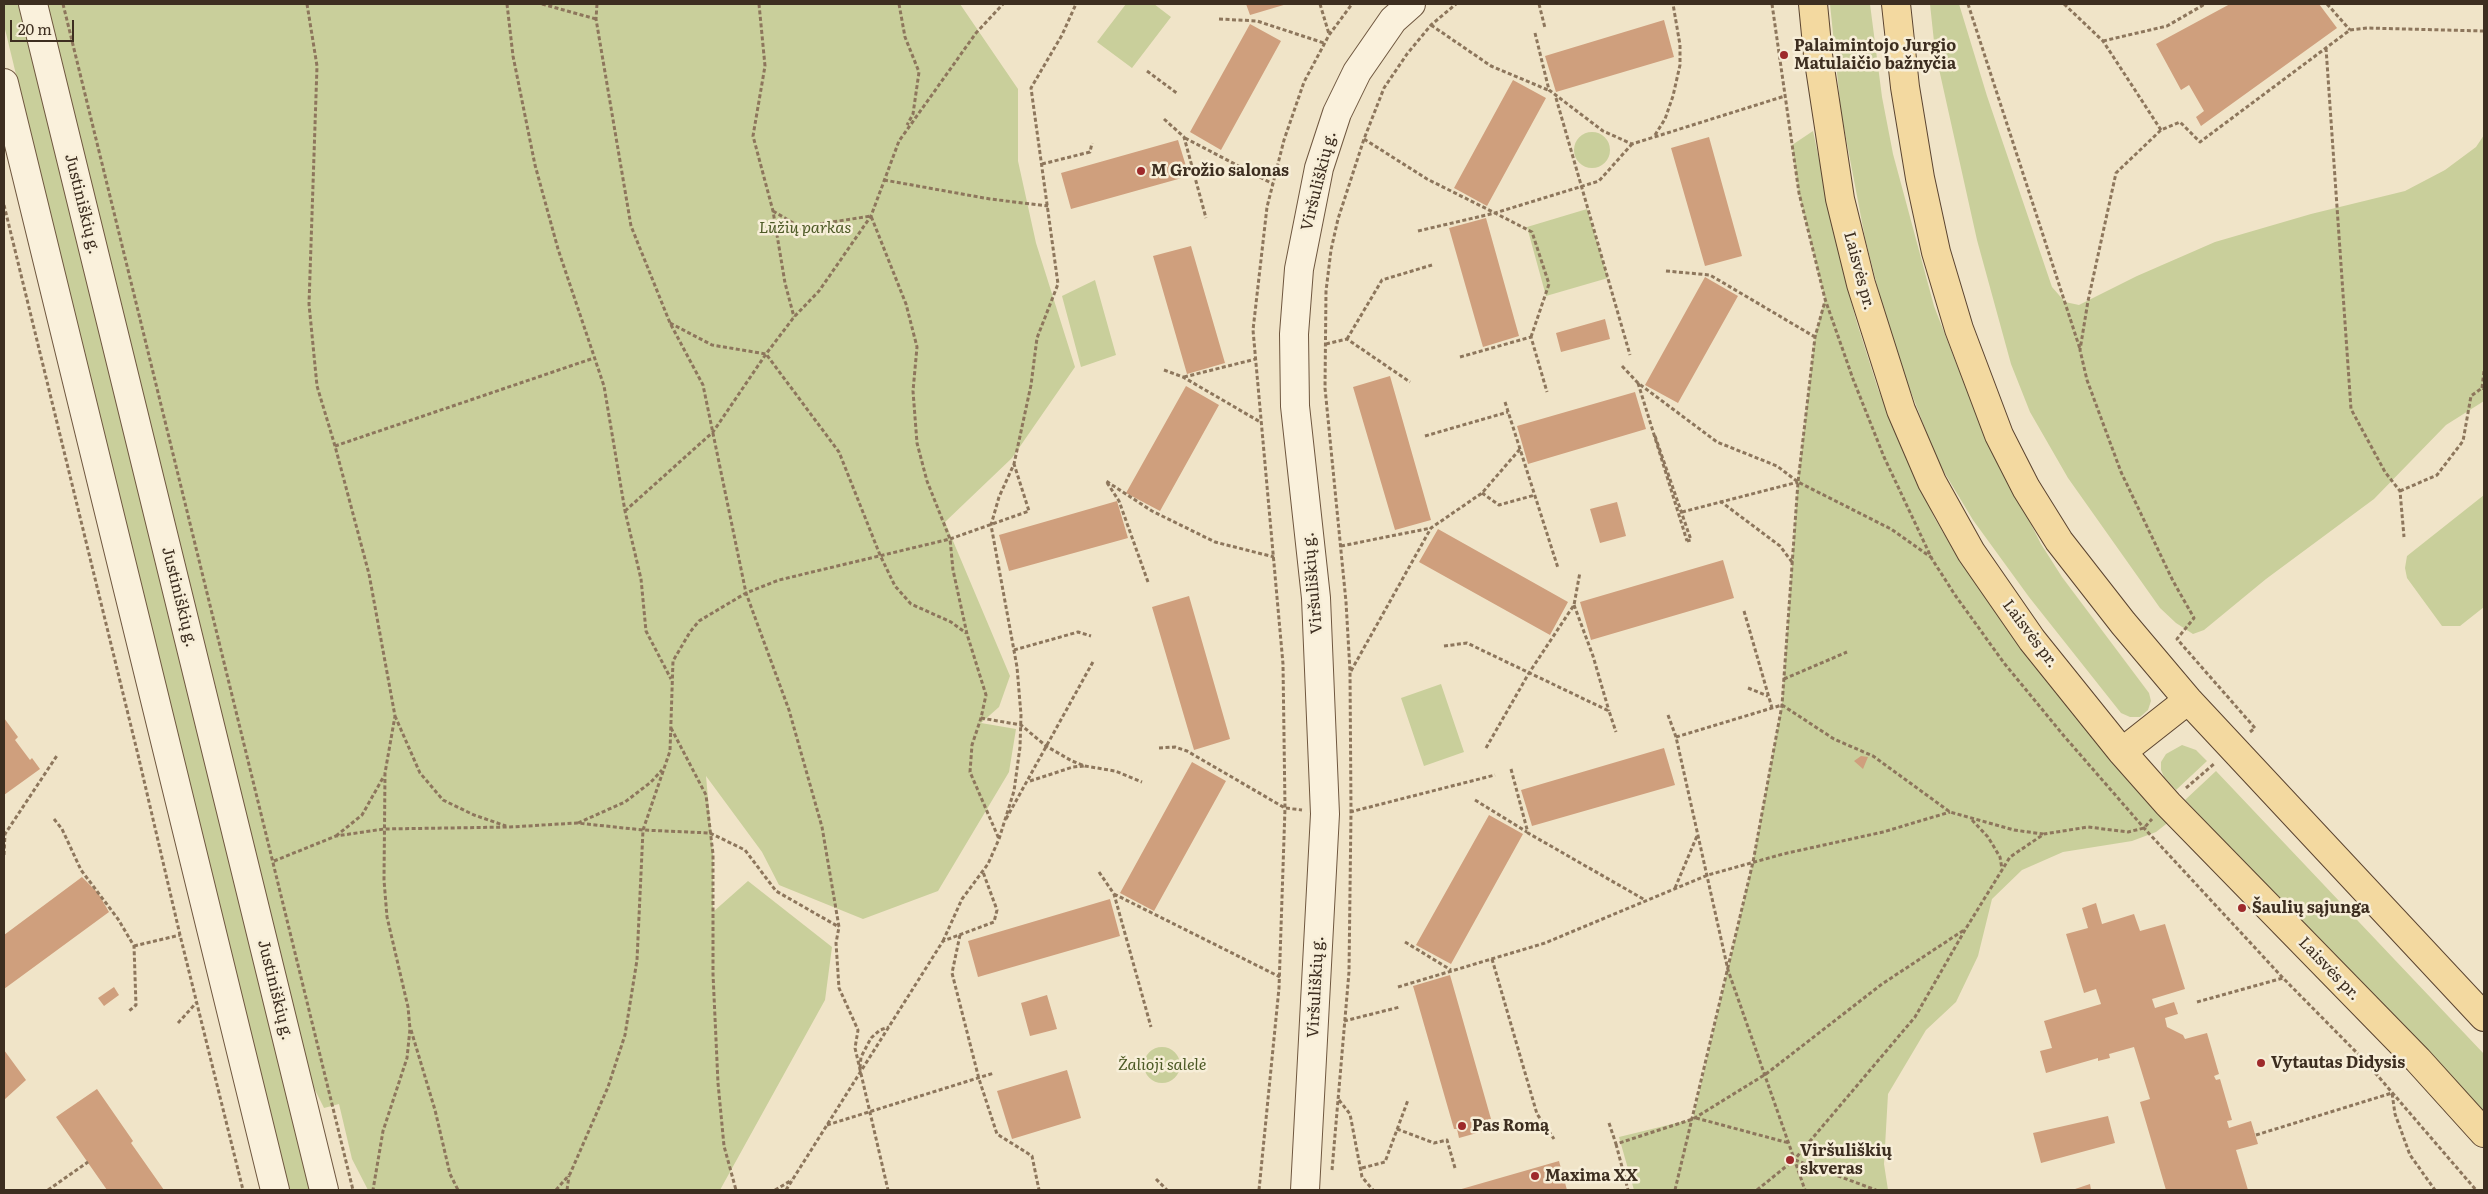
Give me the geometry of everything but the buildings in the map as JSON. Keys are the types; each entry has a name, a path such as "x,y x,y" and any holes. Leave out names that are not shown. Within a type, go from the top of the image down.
{"main road":[{"name":"Justiniškių g.","path":"34,4 324,1190"},
{"name":"Viršuliškių g.","path":"1304,1190 1325,814 1316,598 1295,406 1294,334 1299,269 1319,168 1337,113 1357,72 1393,20 1411,4"},
{"name":"Laisvės pr.","path":"1813,4 1818,55 1840,199 1861,284 1901,410 1932,482 1971,552 2032,640 2122,752 2168,804 2418,1060 2484,1133"},
{"path":"1896,4 1905,87 1920,178 1936,252 1959,329 1999,435 2026,488 2059,541 2123,624 2188,700 2484,1017"},
{"path":"4,83 275,1190"},
{"path":"2122,752 2188,700"}],"path":[{"path":"63,4 353,1190"},
{"path":"308,4 317,66 309,304 317,386 369,574 395,716 420,773 443,800 474,815 510,828"},
{"path":"507,4 513,56 535,165 558,249 604,386 625,511 641,579 646,631 671,680"},
{"path":"542,4 596,19"},
{"path":"597,4 596,19 631,226 670,323 703,385 746,593 789,710 822,826 839,927 836,943 839,988 858,1030 855,1048 888,1190"},
{"path":"758,4 765,66 754,136 773,211 785,283 794,317"},
{"path":"625,511 713,432 766,354 794,317 819,290 871,216 899,141 913,114 919,72 904,37 899,4"},
{"path":"899,141 976,33 1003,4"},
{"path":"786,1190 943,941 962,899 982,871 999,839 1014,791 1021,725 1014,650 992,525 999,497 1014,464 1031,385 1037,338 1058,284 1031,88 1062,35 1076,4"},
{"path":"1320,4 1329,35"},
{"path":"1259,1190 1280,977 1285,808 1283,664 1253,330 1267,207 1284,140 1304,82 1324,43 1352,4"},
{"path":"1332,1172 1348,972 1352,812 1350,671 1341,546 1325,388 1326,292 1331,250 1364,139 1384,88 1407,54 1431,25 1456,4"},
{"path":"1539,4 1545,28"},
{"path":"1655,136 1665,119 1680,65 1680,46 1673,4"},
{"path":"1772,4 1792,145"},
{"path":"1968,4 2080,350 2087,380 2121,472 2173,581 2194,618 2177,639"},
{"path":"2064,4 2103,41 2161,130"},
{"path":"2103,41 2166,26 2205,4"},
{"path":"2327,4 2350,30"},
{"path":"1219,19 1257,21 1324,43"},
{"path":"1431,25 1491,66 1549,90 1556,98 1603,131 1632,144"},
{"path":"2080,350 2092,282 2116,173 2161,130 2180,122 2200,142 2350,30 2367,28 2484,31"},
{"path":"1534,33 1549,90"},
{"path":"2326,48 2351,409 2385,472 2400,491 2404,537"},
{"path":"1147,71 1178,94"},
{"path":"1418,231 1495,213 1599,181 1632,144 1785,96"},
{"path":"1556,98 1630,355"},
{"path":"1164,120 1184,137 1273,184"},
{"path":"1184,137 1206,218"},
{"path":"1364,139 1427,179 1532,232 1549,284 1531,337 1547,392"},
{"path":"1042,164 1090,152 1092,143"},
{"path":"884,180 990,199 1048,206"},
{"path":"4,205 140,759 180,935 244,1190"},
{"path":"773,211 800,227 871,216"},
{"path":"871,216 906,304 917,346 913,391 917,443 927,481 950,539 953,570 967,634 986,695 972,745 970,772 999,839"},
{"path":"1326,344 1347,339 1382,280 1432,266"},
{"path":"1666,271 1710,275 1815,337"},
{"path":"1675,1190 1694,1118 1753,862 1782,705 1798,482 1815,337 1825,299"},
{"path":"670,323 712,345 766,354 839,452 880,556 896,586 911,604 951,622 967,634"},
{"path":"1460,356 1531,337"},
{"path":"1347,339 1410,382"},
{"path":"335,446 594,358"},
{"path":"1183,377 1256,359"},
{"path":"1622,366 1638,383 1717,442 1778,466 1798,482 1891,529 1932,559"},
{"path":"1164,370 1183,377 1262,423"},
{"path":"2400,491 2436,475 2463,441 2471,396 2483,389 2484,371"},
{"path":"1638,383 1687,541 1691,540 1654,433"},
{"path":"1505,402 1558,568"},
{"path":"1425,436 1508,412"},
{"path":"1341,546 1431,528 1482,494 1520,449"},
{"path":"567,1190 570,1174 608,1087 625,1035 637,960 643,830 670,750 673,661 690,632 699,621 746,593 779,580 950,539 1029,511 1014,464"},
{"path":"1148,582 1120,500 1106,481 1152,511 1215,542 1274,557"},
{"path":"1682,512 1798,482"},
{"path":"1482,494 1498,505 1534,495"},
{"path":"1720,501 1780,546 1792,562"},
{"path":"1350,671 1431,528"},
{"path":"1486,748 1529,673 1574,606 1580,572"},
{"path":"1574,606 1594,656 1616,732"},
{"path":"1744,611 1772,708"},
{"path":"1014,650 1078,632 1091,636"},
{"path":"1444,646 1467,643 1610,711"},
{"path":"1784,679 1847,652"},
{"path":"1004,823 1094,660"},
{"path":"1748,688 1768,696"},
{"path":"1676,737 1782,705 1834,739 1873,756 1950,812 1971,819 2044,834 2088,827 2128,832 2144,828"},
{"path":"1668,715 1676,737 1728,970 1766,1074 1805,1190"},
{"path":"373,1190 383,1131 407,1058 410,1029 408,1007 387,917 384,880 385,773 395,716"},
{"path":"981,718 1021,725 1046,746 1085,766"},
{"path":"670,728 706,795 713,854 713,974 718,1083 724,1146 736,1190"},
{"path":"1159,748 1175,747 1187,751 1285,808"},
{"path":"4,856 5,834 58,754"},
{"path":"577,823 625,802 655,778 664,766"},
{"path":"1027,783 1073,767 1085,766 1115,771 1142,782"},
{"path":"1511,769 1528,833"},
{"path":"336,836 362,815 385,773"},
{"path":"1352,812 1495,775"},
{"path":"1475,800 1528,833 1646,900"},
{"path":"1398,987 1545,943 1708,875 1753,862 1883,832 1950,812"},
{"path":"54,819 62,829 81,870 118,919 134,946 136,1005 129,1011"},
{"path":"1971,819 1988,837 2000,857 2002,870"},
{"path":"274,862 336,836 384,830 510,828 577,823 643,830 710,833 745,850 776,891 839,927"},
{"path":"1757,1190 1794,1160 1915,1017 2010,857 2044,834"},
{"path":"1675,889 1698,835"},
{"path":"943,941 994,922 997,910 982,871"},
{"path":"1099,872 1114,894 1151,1027"},
{"path":"1114,894 1280,977"},
{"path":"1616,1144 1694,1118 1766,1074 1882,984 1965,930"},
{"path":"960,934 952,973 979,1079 997,1134 1032,1156 1039,1190"},
{"path":"134,946 180,935"},
{"path":"1405,942 1452,971"},
{"path":"1492,959 1537,1114 1554,1139"},
{"path":"2197,1002 2283,978"},
{"path":"178,1024 197,1002"},
{"path":"1344,1021 1400,1007"},
{"path":"860,1073 861,1057 864,1048 880,1030 889,1027"},
{"path":"410,1029 435,1110 450,1174 458,1190"},
{"path":"827,1125 994,1074"},
{"path":"2256,1135 2392,1092 2395,1114 2410,1156 2435,1190"},
{"path":"1338,1099 1350,1114 1362,1168 1362,1177 1373,1190"},
{"path":"1362,1168 1385,1162 1408,1100"},
{"path":"1694,1118 1789,1144"},
{"path":"1609,1123 1628,1190"},
{"path":"1397,1129 1434,1142 1447,1140 1455,1168"},
{"path":"1794,1160 1876,1190"},
{"path":"48,1190 88,1162"},
{"path":"556,1190 570,1174"},
{"path":"1156,1179 1167,1190"},
{"path":"775,1190 793,1180"}],"green space":[{"path":"4,4 20,4 311,1190 287,1190 4,25"},
{"name":"Lūžių parkas","path":"46,4 960,4 1018,89 1018,161 1036,243 1075,367 1012,458 945,522 1010,676 999,707 981,723 1016,729 1009,772 938,891 863,919 779,885 762,852 706,776 713,854 713,912 748,881 832,947 825,1000 720,1190 368,1190 352,1159 339,1104 324,1108 308,1076"},
{"path":"1126,4 1154,4 1171,17 1132,68 1097,42"},
{"path":"1830,4 1870,4 1882,97 1893,154 1934,306 1977,417 2041,544 2062,577 2149,693 2151,701 2148,710 2140,717 2130,717 2121,713 2029,597 1973,520 1938,462 1909,387 1884,313 1865,238 1841,112"},
{"path":"1930,4 1959,4 1987,96 2052,287 2065,302 2079,305 2137,276 2215,242 2311,214 2405,191 2445,170 2476,147 2484,135 2484,401 2446,425 2374,499 2266,579 2204,630 2193,634 2176,623 2160,608 2068,478 2030,412 2011,364 1977,240 1935,51"},
{"path":"1813,131 1844,276 1857,323 1878,389 1934,517 1958,558 2170,821 2156,832 2132,841 2063,852 2022,870 1992,899 1978,956 1956,1002 1926,1030 1888,1094 1884,1164 1888,1190 1634,1190 1619,1137 1693,1119 1753,862 1782,705 1798,482 1815,337 1825,299 1799,193 1792,145"},
{"path":"1592,132 1599,133 1605,137 1609,143 1609,157 1605,163 1599,167 1592,168 1585,167 1579,163 1575,157 1574,150 1575,143 1579,137 1585,133"},
{"path":"1587,209 1608,278 1546,296 1527,227"},
{"path":"1095,280 1116,355 1081,367 1062,296"},
{"path":"2484,495 2484,607 2460,626 2442,626 2407,578 2405,568 2407,556"},
{"path":"1441,684 1464,752 1424,766 1401,698"},
{"path":"2182,745 2196,750 2207,761 2176,790 2164,777 2161,770 2161,762 2166,754"},
{"path":"2216,771 2484,1054 2484,1115 2185,800"},
{"name":"Žalioji salelė","path":"1162,1047 1169,1048 1175,1052 1179,1058 1179,1072 1175,1078 1169,1082 1162,1083 1155,1082 1149,1078 1145,1072 1144,1065 1145,1058 1149,1052 1155,1048"}],"place":[{"name":"Palaimintojo Jurgio Matulaičio bažnyčia","path":"1784,55"},
{"name":"M Grožio salonas","path":"1141,171"},
{"name":"Šaulių sąjunga","path":"2242,908"},
{"name":"Vytautas Didysis","path":"2261,1063"},
{"name":"Pas Romą","path":"1462,1126"},
{"name":"Viršuliškių skveras","path":"1790,1160"},
{"name":"Maxima XX","path":"1535,1176"}]}
